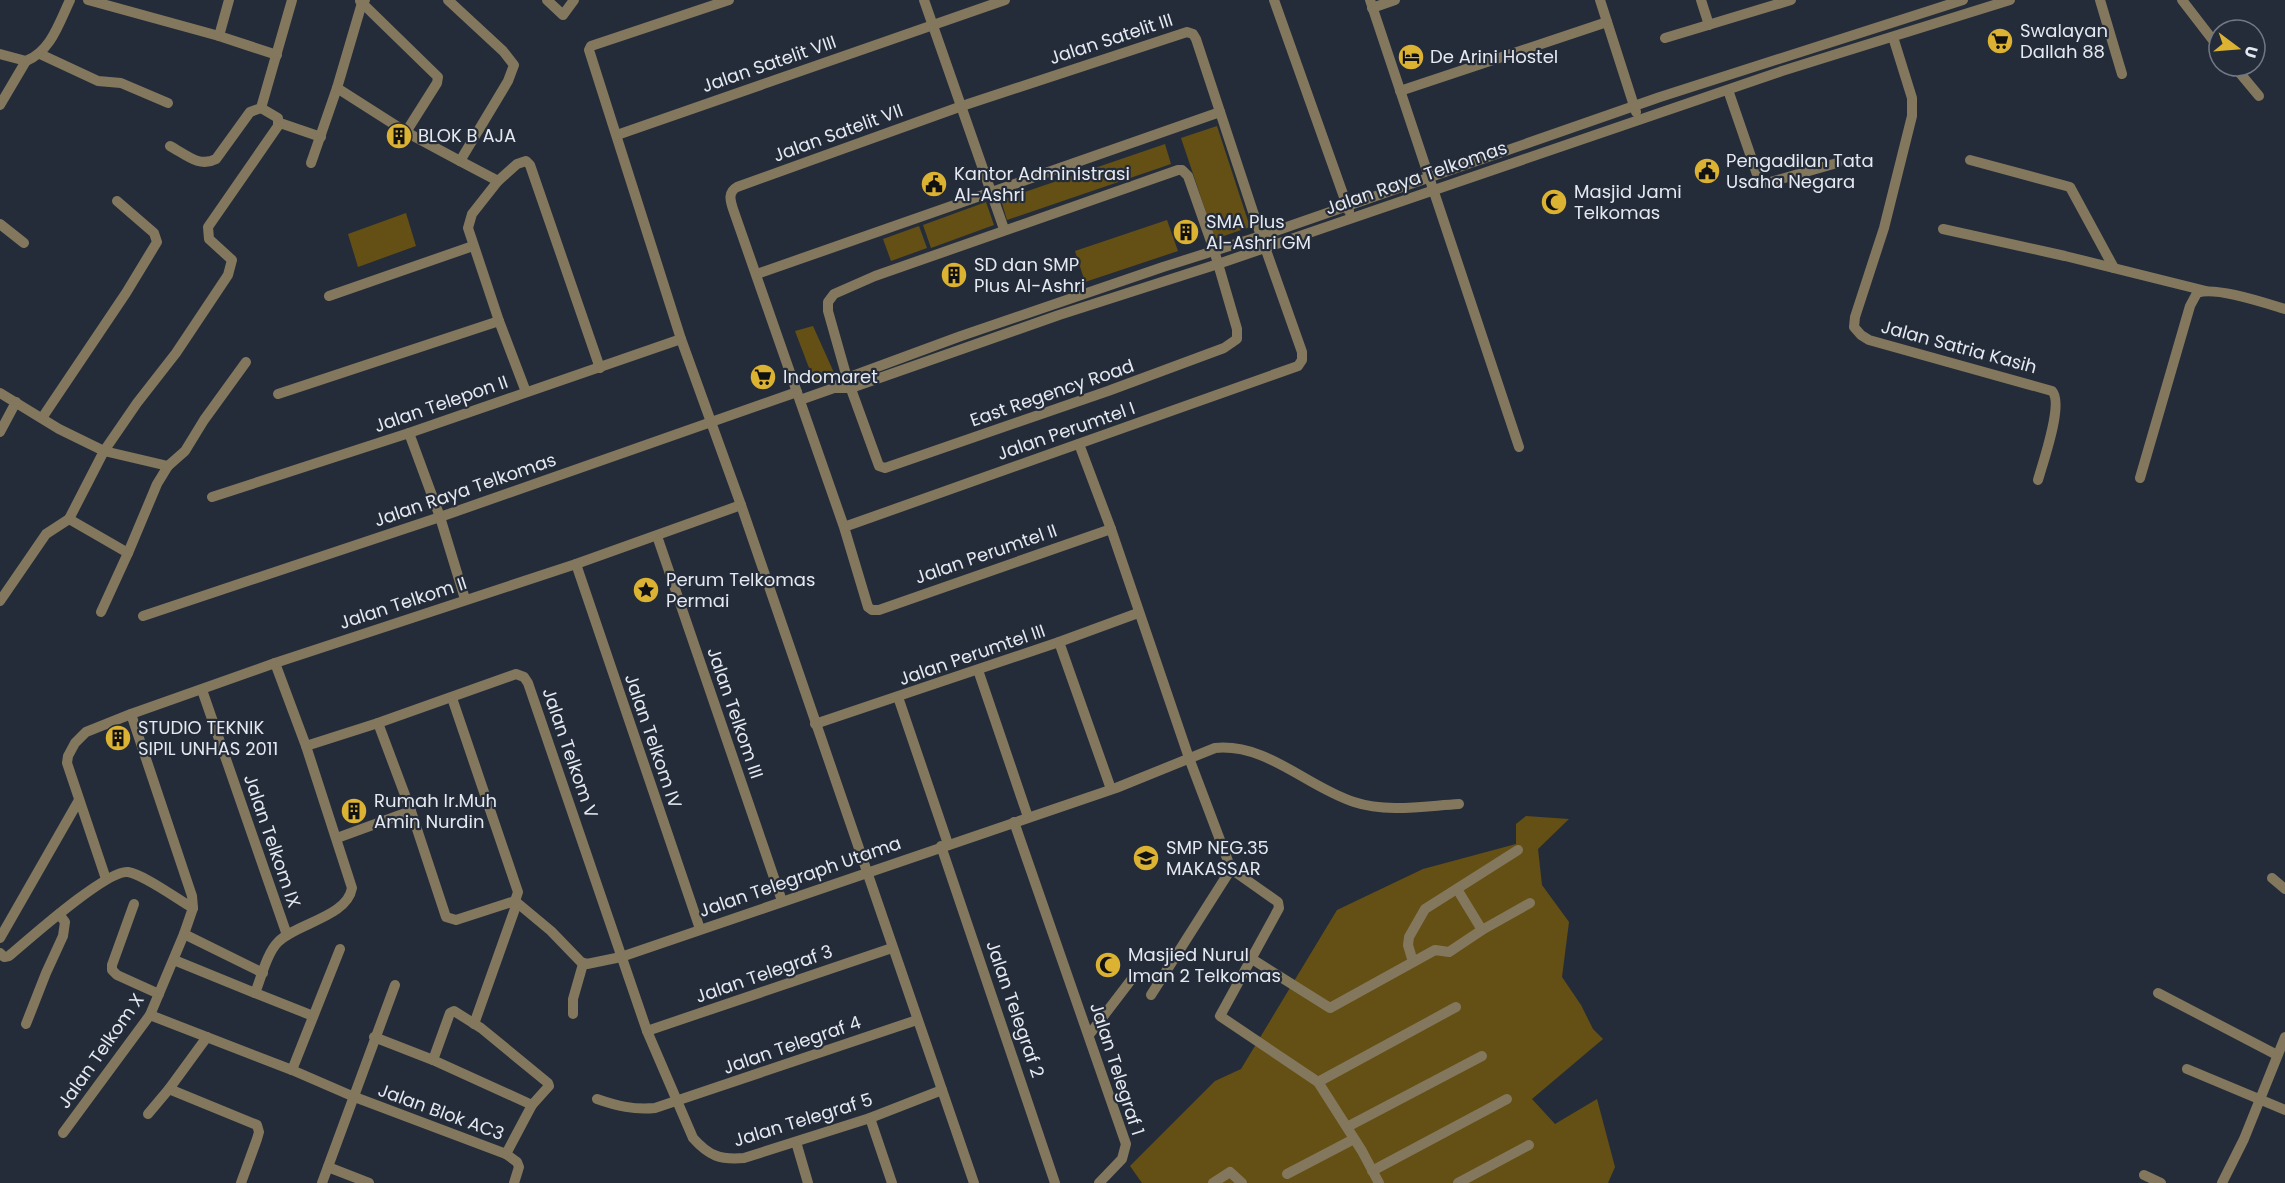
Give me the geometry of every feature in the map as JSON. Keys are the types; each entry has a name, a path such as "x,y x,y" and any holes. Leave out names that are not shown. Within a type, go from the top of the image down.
{"street":[{"path":"0,105 26,61 40,54 54,33 70,0"},
{"path":"88,0 219,36 277,56"},
{"path":"219,36 229,0"},
{"path":"261,108 292,0"},
{"path":"448,0 503,51 514,65 508,81 460,161"},
{"path":"547,0 563,15 574,0"},
{"path":"729,0 589,48 681,339 741,505 974,1183"},
{"path":"924,0 1004,229"},
{"name":"Jalan Satelit VIII","path":"617,135 1005,0"},
{"path":"1274,0 1352,217"},
{"path":"1395,0 1371,4 1519,447"},
{"path":"1600,0 1639,120"},
{"path":"1701,0 1709,25"},
{"path":"1665,38 1791,0"},
{"name":"Jalan Raya Telkomas","path":"849,383 961,336 1261,236 1634,106 1964,0"},
{"name":"Jalan Raya Telkomas","path":"143,616 440,517 711,423 965,349 1059,315 1218,264 1782,71 2010,0"},
{"path":"2100,0 2122,74"},
{"path":"2182,0 2207,32"},
{"path":"311,163 337,88 362,1 438,77 406,132"},
{"path":"1932,10 1936,22"},
{"path":"1400,91 1607,22"},
{"name":"Jalan Satelit III","path":"962,106 1187,32 1192,34 1196,39 1302,352 1302,360 1298,366"},
{"name":"Jalan Satria Kasih","path":"1893,37 1912,98 1912,116 1884,228 1855,317 1854,327 1869,340 2052,391 2055,394 2057,407 2038,480"},
{"path":"0,54 26,61"},
{"path":"40,54 98,81 121,82 168,103"},
{"path":"1778,58 1782,71"},
{"path":"2244,78 2259,96"},
{"path":"337,88 406,132 498,182"},
{"path":"1728,90 1759,180 1767,183 1837,163"},
{"name":"Jalan Satelit VII","path":"757,274 733,209 730,195 732,189 962,106"},
{"path":"261,108 278,118 280,123 321,137"},
{"path":"170,146 198,162 209,162 216,159 250,112 261,108"},
{"path":"844,527 757,274 1220,112"},
{"path":"0,601 46,534 69,519 104,451 137,403 180,348 228,275 232,260 209,239 208,227 280,123"},
{"path":"1970,160 2070,187 2114,268"},
{"path":"526,392 468,228 472,214 498,182 518,164 526,161 530,165 600,368"},
{"path":"849,383 828,311 828,302 834,294 875,276 1004,229 1182,170 1188,176 1218,264"},
{"path":"42,418 126,293 157,242 154,233 117,201"},
{"path":"0,224 24,243"},
{"path":"1943,229 2210,292 2243,297 2285,309"},
{"path":"329,296 473,246"},
{"name":"East Regency Road","path":"849,383 876,461 882,468 896,464 1108,391 1230,345 1237,339 1237,329 1218,264"},
{"path":"2140,478 2190,306 2197,293 2210,292"},
{"path":"278,393 499,321"},
{"path":"961,336 965,349"},
{"name":"Jalan Telepon II","path":"212,497 409,433 681,339"},
{"path":"101,612 157,484 168,465 185,451 204,420 246,362"},
{"name":"Jalan Perumtel I","path":"844,527 1298,366"},
{"path":"0,393 104,451 168,465"},
{"path":"0,432 16,402"},
{"path":"409,433 440,517 465,599"},
{"path":"1079,444 1111,529 1189,758 1231,869 1278,902 1279,908 1220,1016 1318,1083 1347,1127 1378,1183"},
{"name":"Jalan Telkom II","path":"79,800 68,756 79,739 93,728 275,663 576,564 741,505"},
{"path":"69,519 128,553"},
{"name":"Jalan Perumtel II","path":"844,527 868,607 872,610 879,610 1111,529"},
{"name":"Jalan Telkom III","path":"657,536 782,901"},
{"name":"Jalan Telkom IV","path":"576,564 700,929"},
{"name":"Jalan Perumtel III","path":"815,724 978,670 1138,613"},
{"path":"1059,642 1111,789"},
{"path":"255,993 276,943 339,907 348,900 352,888 306,746 275,663"},
{"path":"978,670 1028,817"},
{"name":"Jalan Telkom V","path":"306,746 516,675 526,680 621,957"},
{"name":"Jalan Telkom IX","path":"202,690 287,935"},
{"name":"Jalan Telegraf 2","path":"898,697 1055,1183"},
{"path":"432,1060 450,1013 454,1011 474,1024 518,892 452,698"},
{"path":"130,714 192,896 193,908"},
{"path":"378,723 411,811 443,911 450,920 456,920 516,902"},
{"name":"Jalan Telegraph Utama","path":"584,964 621,957 1111,789 1215,748 1236,747 1273,760 1325,790 1364,805 1393,808 1459,804"},
{"path":"79,800 106,879"},
{"path":"0,938 79,800"},
{"path":"337,838 411,811"},
{"name":"Jalan Telegraf 1","path":"1014,822 1126,1144 1122,1159 1099,1183"},
{"path":"1413,962 1408,945 1409,937 1425,909 1518,850"},
{"path":"1151,995 1231,869"},
{"path":"0,954 4,957 9,956 59,914 112,875 127,872 146,880 193,908"},
{"path":"2272,878 2285,889"},
{"path":"1457,889 1482,930"},
{"path":"516,902 551,931 584,964 573,999 573,1014"},
{"path":"1252,959 1330,1008 1435,950 1449,952 1530,903"},
{"path":"134,904 112,970 117,975 159,994"},
{"name":"Jalan Telkom X","path":"63,1133 150,1015 193,908"},
{"path":"26,1024 63,936 65,922 59,914"},
{"path":"184,934 263,973"},
{"path":"292,1070 340,948"},
{"name":"Jalan Telegraf 3","path":"647,1031 892,948"},
{"name":"Jalan Telegraf 5","path":"621,957 647,1031 693,1138 703,1149 714,1156 728,1160 744,1158 870,1118 942,1090"},
{"path":"174,960 313,1016"},
{"path":"1089,1035 1131,980"},
{"path":"322,1183 394,984"},
{"path":"2158,993 2277,1055"},
{"path":"1318,1083 1456,1006"},
{"name":"Jalan Blok AC3","path":"150,1015 292,1070 352,1096 506,1154 532,1105 548,1090 548,1083 474,1024"},
{"name":"Jalan Telegraf 4","path":"597,1099 639,1110 677,1102 917,1020"},
{"path":"148,1114 207,1037"},
{"path":"374,1037 432,1060 532,1105"},
{"path":"2222,1183 2231,1167 2285,1037"},
{"path":"1347,1127 1482,1056"},
{"path":"2187,1068 2285,1110"},
{"path":"169,1089 257,1125 259,1132 241,1183"},
{"path":"1372,1171 1507,1099"},
{"path":"870,1118 892,1183"},
{"path":"1287,1174 1354,1139"},
{"path":"796,1142 808,1183"},
{"path":"1458,1183 1529,1145"},
{"path":"506,1154 517,1162 519,1167 514,1183"},
{"path":"328,1167 369,1183"},
{"path":"1213,1183 1230,1172 1242,1183"},
{"path":"2144,1175 2161,1183"}],"shaded area":[{"path":"1217,126 1250,227 1215,239 1181,138"},
{"path":"1165,144 1171,164 1007,220 1001,200"},
{"path":"986,202 994,225 931,248 923,225"},
{"path":"406,213 416,246 358,267 348,234"},
{"path":"1167,220 1178,251 1085,282 1075,251"},
{"path":"919,226 927,248 891,261 883,239"},
{"path":"813,326 835,375 814,381 795,331"},
{"path":"1526,816 1569,819 1538,849 1542,885 1569,922 1562,977 1581,1005 1593,1029 1603,1039 1532,1099 1555,1124 1597,1099 1615,1167 1608,1183 1142,1183 1130,1166 1215,1081 1241,1069 1337,910 1423,869 1516,844 1516,824"}],"place":[{"name":"Swalayan Dallah 88","path":"2000,41"},
{"name":"De Arini Hostel","path":"1411,57"},
{"name":"BLOK B AJA","path":"399,136"},
{"name":"Pengadilan Tata Usaha Negara","path":"1707,171"},
{"name":"Kantor Administrasi Al-Ashri","path":"934,184"},
{"name":"Masjid Jami Telkomas","path":"1554,202"},
{"name":"SMA Plus Al-Ashri GM","path":"1186,232"},
{"name":"SD dan SMP Plus Al-Ashri","path":"954,275"},
{"name":"Indomaret","path":"763,377"},
{"name":"Perum Telkomas Permai","path":"646,590"},
{"name":"STUDIO TEKNIK SIPIL UNHAS 2011","path":"118,738"},
{"name":"Rumah Ir.Muh Amin Nurdin","path":"354,811"},
{"name":"SMP NEG.35 MAKASSAR","path":"1146,858"},
{"name":"Masjied Nurul Iman 2 Telkomas","path":"1108,965"}]}
